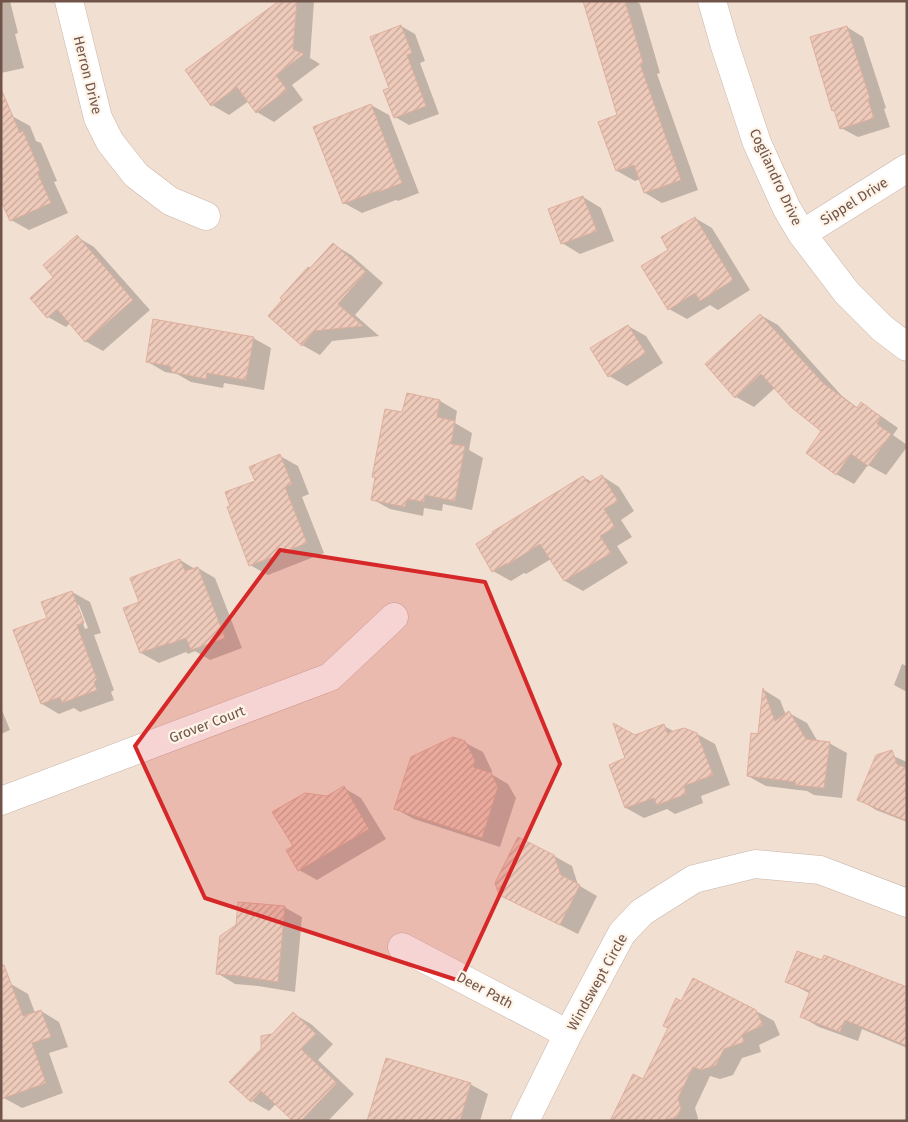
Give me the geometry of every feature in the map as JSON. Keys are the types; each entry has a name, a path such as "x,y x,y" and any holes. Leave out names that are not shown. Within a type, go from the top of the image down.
{"street":[{"name":"Herron Drive","path":"69,1 98,118 110,142 136,175 170,202 206,216"},
{"name":"Cogliandro Drive","path":"712,1 757,143 787,208 802,234 847,293 882,328 907,347"},
{"name":"Sippel Drive","path":"802,234 907,168"},
{"name":"Grover Court","path":"1,802 330,677 394,617"},
{"name":"Windswept Circle","path":"524,1121 622,933 642,912 694,879 755,864 820,870 907,903"},
{"name":"Deer Path","path":"402,947 568,1034"}],"highlighted area":[{"path":"280,550 485,582 560,764 460,981 205,898 135,746"}],"shaded area":[{"path":"1,1 907,1 907,1121 1,1121"}],"building":[{"path":"279,1 297,1 293,49 304,54 276,75 287,90 256,113 237,87 211,106 185,70"},
{"path":"583,1 625,1 643,63 640,64 681,180 644,193 634,165 616,171 598,122 617,115"},
{"path":"401,25 412,53 407,55 426,106 394,118 383,90 389,88 370,37"},
{"path":"847,26 870,99 868,100 874,118 840,129 834,110 832,111 810,37"},
{"path":"1,89 20,133 23,131 40,171 37,172 51,203 10,221 1,201"},
{"path":"371,104 402,183 343,204 313,127"},
{"path":"583,196 597,231 561,244 548,209"},
{"path":"695,217 733,280 700,301 695,293 668,310 641,266 668,250 661,237"},
{"path":"77,235 133,300 85,342 57,309 47,318 30,298 53,277 43,265"},
{"path":"333,243 366,272 338,304 363,326 314,331 302,346 268,316 282,300 280,298"},
{"path":"760,314 824,384 857,408 861,402 881,417 877,424 891,434 868,466 851,454 836,475 806,453 821,431 792,408 761,374 735,398 705,364"},
{"path":"153,319 254,337 246,380 207,373 206,379 172,372 170,366 146,362"},
{"path":"628,325 646,353 608,377 590,348"},
{"path":"407,393 440,400 437,417 455,421 451,444 465,446 455,501 425,495 424,502 407,499 405,507 371,500 375,477 372,477 385,409 402,412"},
{"path":"280,454 292,484 285,487 307,543 249,566 227,507 230,506 225,492 255,481 249,467"},
{"path":"602,475 618,501 604,509 615,527 600,536 611,553 564,581 540,544 507,565 507,563 492,572 476,544 492,532 583,476 588,483"},
{"path":"180,559 185,571 198,567 225,638 191,650 186,638 140,653 123,608 139,602 130,578"},
{"path":"72,591 84,623 77,625 97,680 94,682 97,690 62,703 60,697 41,704 13,630 47,618 41,602"},
{"path":"763,688 775,721 789,711 806,739 830,742 824,788 795,785 796,782 747,776 751,733 758,734"},
{"path":"613,723 635,735 664,724 667,733 684,728 697,733 713,775 684,786 686,794 657,805 654,798 625,808 609,765 625,758"},
{"path":"453,737 465,741 475,760 473,767 491,773 498,787 482,838 394,809 411,757"},
{"path":"892,750 897,764 907,768 907,821 857,800 876,755"},
{"path":"344,786 369,829 298,871 286,850 293,846 272,812 305,793 327,796"},
{"path":"518,837 554,855 561,875 580,885 560,925 499,895 495,883"},
{"path":"238,902 285,906 278,982 216,974 220,936 236,925"},
{"path":"797,951 822,960 824,955 907,987 907,1046 845,1020 840,1032 800,1017 810,991 785,982"},
{"path":"1,965 4,965 23,1016 41,1010 51,1037 32,1043 46,1083 1,1099"},
{"path":"693,978 756,1010 763,1025 742,1035 744,1042 724,1049 716,1065 701,1070 693,1067 678,1098 681,1108 677,1117 662,1121 610,1121 633,1074 643,1079 668,1028 663,1026 676,998 681,1001"},
{"path":"293,1012 316,1034 301,1049 337,1083 301,1121 293,1121 261,1091 251,1102 229,1082 261,1049 261,1036 272,1034"},
{"path":"386,1058 471,1083 460,1121 367,1121"}]}
